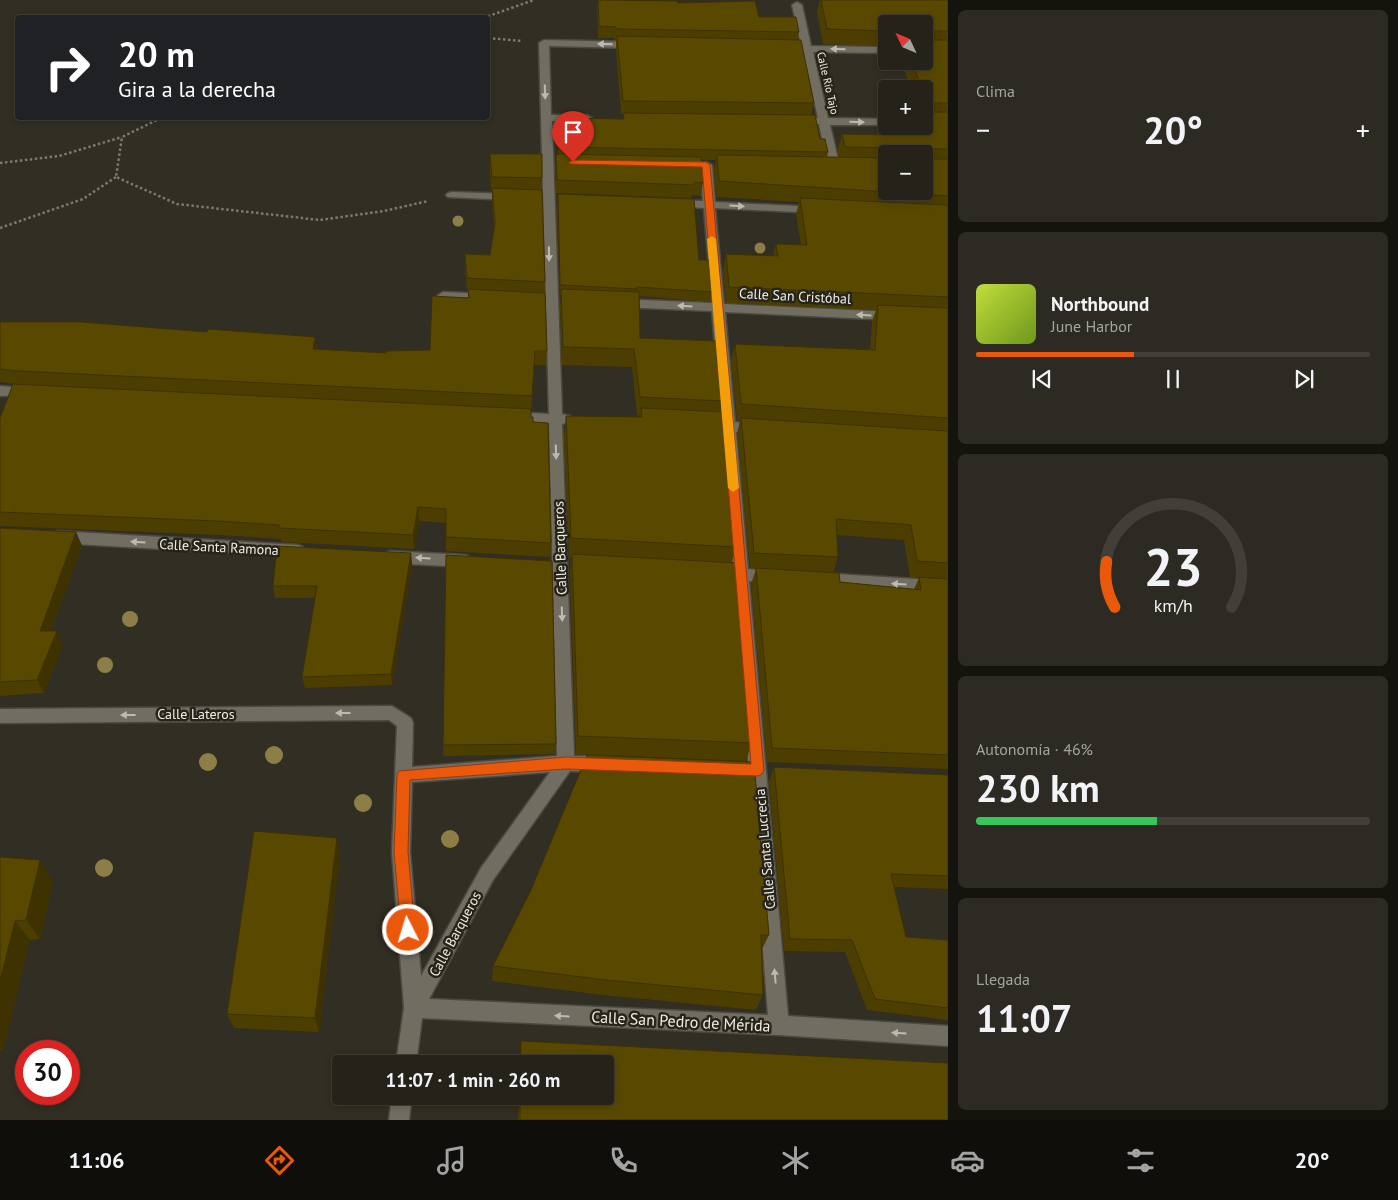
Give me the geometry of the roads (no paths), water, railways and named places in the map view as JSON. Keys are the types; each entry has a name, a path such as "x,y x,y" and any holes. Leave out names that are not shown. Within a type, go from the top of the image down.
{"street":[{"name":"Calle Río Tajo","path":"797,5 834,167"},
{"name":"Calle Barqueros","path":"414,1008 487,874 566,763 555,566 555,419 548,199 552,162 546,118 544,43 650,45"},
{"path":"775,48 878,50"},
{"path":"546,118 596,118"},
{"path":"784,120 878,122"},
{"name":"Calle Santa Lucrecia","path":"706,165 779,1025"},
{"path":"452,195 519,198"},
{"path":"662,202 828,211"},
{"path":"444,296 502,298"},
{"name":"Calle San Cristóbal","path":"610,303 910,317"},
{"path":"0,391 40,393"},
{"path":"496,416 574,420"},
{"path":"690,425 776,430"},
{"name":"Calle Santa Ramona","path":"39,536 314,552"},
{"path":"373,556 481,562"},
{"path":"555,566 579,567"},
{"path":"703,573 790,578"},
{"path":"810,579 948,587"},
{"name":"Calle Lateros","path":"0,716 392,713 405,723 403,775"},
{"path":"407,1055 414,1008 401,852 403,775 566,763 624,765"},
{"path":"739,769 777,771"},
{"name":"Calle San Pedro de Mérida","path":"414,1008 779,1025 948,1036"},
{"path":"399,1120 401,1105"}]}
